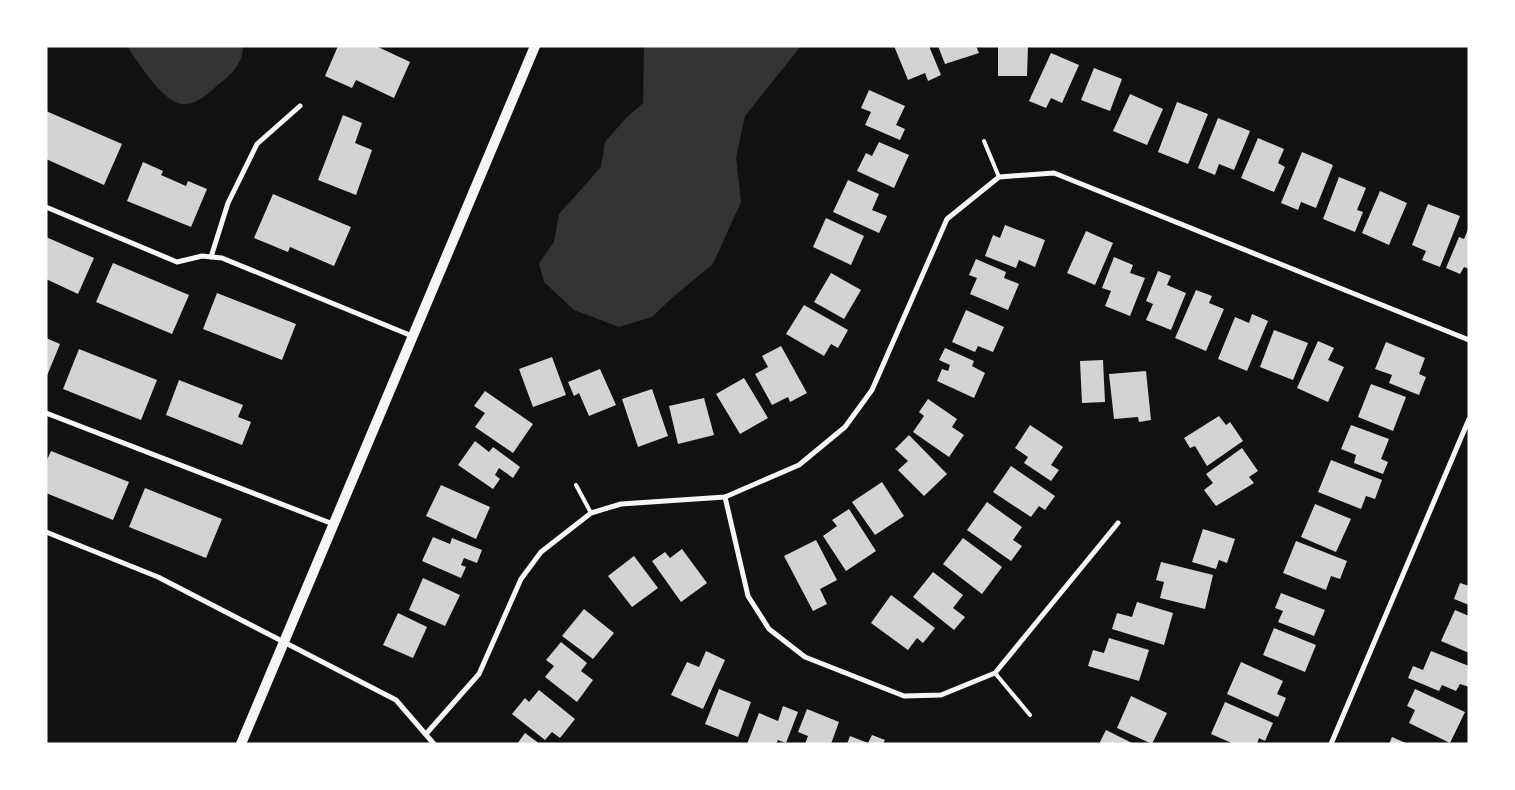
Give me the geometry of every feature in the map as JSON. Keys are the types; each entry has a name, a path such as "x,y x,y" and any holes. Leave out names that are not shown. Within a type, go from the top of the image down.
{"main road":[{"path":"241,744 535,46"}],"street":[{"path":"211,257 228,203 257,144 300,106"},
{"path":"426,734 479,674 521,579 541,552 592,513 621,504 725,497 799,465 844,427 872,390 947,220 999,176 1054,173 1469,340"},
{"path":"46,207 177,262 202,256 222,258 412,336"},
{"path":"46,413 333,524"},
{"path":"1332,744 1469,419"},
{"path":"725,497 748,596 769,629 805,657 904,696 941,695 996,673 1118,522"},
{"path":"46,532 158,577 396,700 434,744"}],"lane":[{"path":"984,141 999,176"},
{"path":"576,485 592,513"},
{"path":"996,673 1030,715"}],"shaded area":[{"path":"127,46 243,46 243,52 236,68 228,76 204,97 186,104 178,103 161,91"},
{"path":"644,46 801,46 745,116 736,158 741,202 713,264 652,317 619,327 574,310 544,282 539,263 554,242 559,214 601,167 605,142 626,118 643,103"}],"building":[{"path":"338,46 376,46 410,62 394,98 356,80 352,88 325,76"},
{"path":"894,46 929,46 941,75 928,81 925,73 908,80"},
{"path":"938,46 976,46 979,53 945,64"},
{"path":"998,46 1028,46 1027,76 998,76"},
{"path":"1051,53 1079,65 1062,103 1051,98 1046,108 1029,101"},
{"path":"1094,68 1122,79 1110,111 1081,100"},
{"path":"869,90 905,106 896,125 905,129 900,140 865,125 871,112 861,108"},
{"path":"1130,94 1163,109 1147,145 1113,131"},
{"path":"1177,102 1208,114 1188,164 1158,152"},
{"path":"46,111 122,144 104,185 46,159"},
{"path":"343,115 362,123 355,143 372,150 356,195 318,180"},
{"path":"1218,118 1250,131 1234,170 1219,164 1215,175 1198,168"},
{"path":"1258,138 1284,149 1278,163 1285,167 1274,192 1241,178"},
{"path":"879,142 909,155 894,188 857,171 866,153 872,156"},
{"path":"1302,152 1333,165 1316,208 1301,202 1298,210 1281,203"},
{"path":"143,162 163,171 161,175 186,186 188,181 207,189 191,227 127,201"},
{"path":"1339,177 1366,188 1357,210 1363,212 1355,232 1323,219"},
{"path":"848,180 879,194 872,210 887,216 879,233 833,212"},
{"path":"1380,191 1407,203 1389,245 1362,233"},
{"path":"273,194 351,227 334,266 290,247 288,252 254,238"},
{"path":"1428,204 1460,216 1440,267 1422,260 1426,251 1412,245"},
{"path":"826,218 864,236 851,265 813,247"},
{"path":"1005,225 1045,240 1035,267 1019,260 1016,268 985,256 993,235 1000,238"},
{"path":"1469,227 1469,269 1464,267 1460,274 1446,268 1459,237 1464,239"},
{"path":"1086,231 1113,243 1095,285 1067,273"},
{"path":"46,237 94,258 78,294 46,279"},
{"path":"1114,257 1133,265 1130,273 1145,278 1130,316 1105,306 1111,291 1102,288"},
{"path":"976,259 1006,272 1004,278 1019,284 1008,310 970,294 977,278 969,275"},
{"path":"113,263 189,295 172,334 96,302"},
{"path":"1158,271 1171,276 1167,285 1186,293 1171,330 1146,320 1153,304 1146,301"},
{"path":"831,273 861,290 844,319 814,302"},
{"path":"1196,290 1212,296 1209,303 1224,309 1206,351 1175,338"},
{"path":"217,293 296,324 282,360 203,329"},
{"path":"804,305 848,330 838,348 831,344 824,356 786,334"},
{"path":"966,310 1004,327 993,352 978,346 975,352 952,342"},
{"path":"1252,314 1268,321 1247,371 1218,359 1235,317 1249,323"},
{"path":"1274,330 1308,343 1293,380 1260,367"},
{"path":"46,338 60,344 46,378"},
{"path":"1318,341 1334,348 1328,360 1344,367 1328,402 1297,388"},
{"path":"1386,342 1425,358 1419,374 1426,377 1419,395 1389,383 1392,375 1375,369"},
{"path":"781,346 807,393 790,402 788,397 772,405 755,374 768,367 762,356"},
{"path":"945,348 974,361 972,366 985,373 974,398 937,381 942,369 948,371 950,365 939,360"},
{"path":"79,349 157,380 141,420 63,389"},
{"path":"552,357 566,395 533,407 519,369"},
{"path":"1103,360 1105,402 1082,403 1080,361"},
{"path":"600,369 616,405 589,416 579,393 574,396 568,382"},
{"path":"1146,371 1151,420 1139,422 1138,417 1114,419 1109,374"},
{"path":"744,378 768,418 740,434 716,394"},
{"path":"179,380 243,405 238,417 251,422 242,445 166,415"},
{"path":"1371,384 1406,397 1393,431 1358,417"},
{"path":"652,389 668,436 638,447 622,399"},
{"path":"485,391 533,424 513,453 475,427 485,413 474,406"},
{"path":"704,398 714,435 678,444 669,406"},
{"path":"928,399 957,419 952,427 964,435 949,457 913,432 924,416 919,412"},
{"path":"1219,416 1226,425 1230,422 1243,441 1207,466 1195,446 1190,448 1184,438"},
{"path":"1030,425 1063,447 1051,465 1059,470 1051,481 1024,463 1028,457 1015,448"},
{"path":"1351,425 1389,439 1381,459 1388,462 1383,474 1354,463 1356,455 1341,449"},
{"path":"909,435 947,474 924,496 898,470 908,461 895,449"},
{"path":"475,441 489,452 493,447 520,467 513,478 499,468 495,475 500,479 493,489 458,465"},
{"path":"1242,448 1258,471 1249,477 1254,483 1216,506 1204,490 1213,483 1206,474"},
{"path":"51,451 129,482 113,520 46,493 46,462"},
{"path":"1331,460 1382,480 1375,499 1366,496 1361,509 1318,492"},
{"path":"1011,466 1055,496 1045,510 1039,506 1031,517 993,492"},
{"path":"882,482 904,516 875,535 852,502"},
{"path":"441,485 490,507 476,539 426,516"},
{"path":"145,488 222,519 206,558 129,527"},
{"path":"987,502 1022,527 1013,540 1022,546 1011,561 967,530"},
{"path":"1315,504 1351,519 1336,552 1301,537"},
{"path":"849,509 876,551 846,571 823,536 837,526 832,520"},
{"path":"1203,529 1235,539 1227,563 1219,560 1216,569 1192,562"},
{"path":"433,537 450,544 452,538 482,550 477,563 464,558 461,565 466,567 461,578 422,561"},
{"path":"963,538 1002,567 982,594 943,564"},
{"path":"816,540 837,580 820,589 827,604 813,611 784,556"},
{"path":"1296,541 1347,561 1340,579 1331,576 1326,590 1283,573"},
{"path":"682,549 707,583 681,602 652,561 665,552 670,558"},
{"path":"634,556 658,588 632,607 608,576"},
{"path":"1161,562 1213,575 1205,609 1160,598 1164,582 1156,580"},
{"path":"933,572 963,595 953,608 965,617 954,630 913,597"},
{"path":"423,578 460,595 445,626 409,610"},
{"path":"1460,583 1469,586 1469,605 1454,599"},
{"path":"1281,593 1325,610 1314,636 1278,622 1283,611 1275,608"},
{"path":"891,595 935,628 923,643 917,638 908,650 871,623"},
{"path":"1137,602 1173,613 1164,645 1112,629 1117,613 1132,617"},
{"path":"584,609 614,633 593,659 562,636"},
{"path":"1455,610 1469,616 1469,653 1441,641"},
{"path":"398,613 427,627 413,658 383,645"},
{"path":"1274,628 1316,645 1305,672 1263,655"},
{"path":"1109,638 1149,650 1139,681 1088,666 1093,650 1104,653"},
{"path":"561,642 587,663 581,671 593,680 577,702 545,677 554,666 546,660"},
{"path":"706,651 725,660 703,709 671,695 687,662 699,667"},
{"path":"1431,651 1469,666 1469,687 1460,684 1456,691 1442,685 1439,691 1408,678 1413,666 1423,670"},
{"path":"1241,662 1283,681 1277,694 1286,698 1278,717 1227,694"},
{"path":"719,689 751,702 738,737 705,724"},
{"path":"1415,689 1465,712 1450,743 1409,723 1415,710 1407,706"},
{"path":"539,690 575,719 560,738 552,732 545,740 512,714 525,698 529,702"},
{"path":"1131,696 1167,713 1152,744 1117,728"},
{"path":"1225,702 1273,723 1265,741 1259,738 1257,744 1234,744 1211,734"},
{"path":"783,706 798,712 786,743 778,740 776,744 747,744 759,713 778,721"},
{"path":"807,709 839,722 831,744 805,744 808,736 798,732"},
{"path":"1106,730 1134,744 1099,744"},
{"path":"525,733 540,744 517,744"},
{"path":"872,735 885,740 883,744 847,744 850,736 868,743"},
{"path":"1392,737 1408,744 1389,744"}]}
